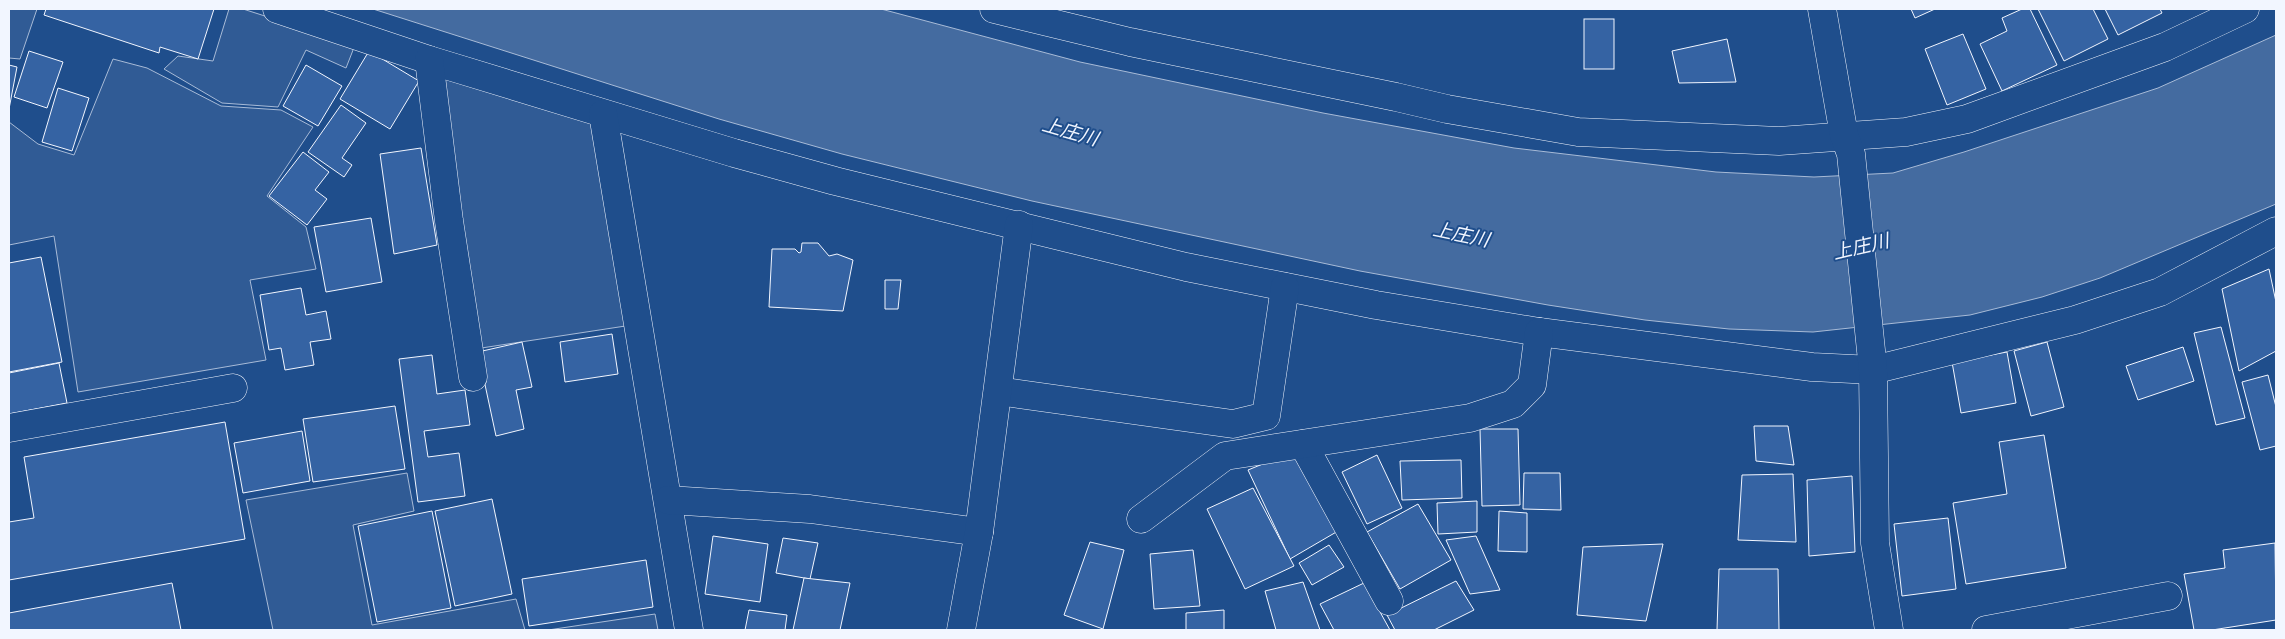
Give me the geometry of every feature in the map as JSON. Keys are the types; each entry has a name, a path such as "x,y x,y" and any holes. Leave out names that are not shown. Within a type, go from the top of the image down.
{"street":[{"path":"278,9 429,60 603,114 835,181 1186,267 1376,305 1539,332 1812,368 1872,364 2075,320 2160,292 2276,231"},
{"path":"994,9 1130,42 1367,90 1447,109 1578,132 1848,145 1967,119 2165,47 2245,9"},
{"path":"1822,9 1848,145 1872,364 1875,543 1889,630"},
{"path":"429,60 448,212 473,377"},
{"path":"603,114 690,630"},
{"path":"960,630 979,532 1020,225"},
{"path":"998,391 1233,424 1266,416 1285,287"},
{"path":"1141,519 1225,456 1470,418 1513,404 1532,384 1539,332"},
{"path":"9,428 233,388"},
{"path":"1303,444 1389,601"},
{"path":"668,500 810,509 979,532"},
{"path":"1986,630 2168,596"}],"shaded area":[{"path":"9,9 37,9 20,59 9,58"},
{"path":"229,9 243,9 355,45 346,68 306,50 278,107 222,103 164,69 178,56 213,61"},
{"path":"113,59 147,68 221,106 281,110 313,127 267,196 306,227 316,269 250,280 266,360 78,392 54,236 9,245 9,122 38,144 74,155"},
{"path":"435,67 598,117 632,325 475,349"},
{"path":"407,473 414,511 353,525 372,625 516,599 525,630 273,630 246,500"},
{"path":"655,614 658,630 548,630"}],"water":[{"name":"上庄川","path":"373,9 881,9 1080,62 1323,113 1514,148 1716,172 1814,177 1893,173 1964,152 2158,88 2276,35 2276,204 2100,278 2042,297 1970,315 1813,332 1729,329 1645,320 1548,305 1360,271 1032,201 842,154 719,119"}],"building":[{"path":"46,9 214,9 198,59 160,47 159,53 44,15"},
{"path":"1911,9 1935,9 1915,18"},
{"path":"2022,9 2030,9 2057,65 2002,91 1980,44 2007,31 2002,18"},
{"path":"2038,9 2093,9 2108,39 2064,61"},
{"path":"2105,9 2160,9 2162,13 2118,35"},
{"path":"1584,19 1614,19 1614,69 1584,69"},
{"path":"1963,34 1986,89 1947,105 1925,49"},
{"path":"1727,39 1736,82 1679,83 1672,51"},
{"path":"29,51 63,62 47,108 14,97"},
{"path":"369,51 419,81 390,129 340,99"},
{"path":"9,65 17,67 9,109"},
{"path":"306,65 342,86 318,126 283,106"},
{"path":"58,88 89,98 72,151 42,142"},
{"path":"341,105 366,123 342,158 352,165 344,177 308,152"},
{"path":"421,148 437,245 394,254 380,154"},
{"path":"303,152 329,172 315,190 327,199 307,225 269,196"},
{"path":"371,218 382,282 326,292 314,227"},
{"path":"802,243 818,243 829,256 837,254 853,260 843,311 769,307 772,249 795,249 799,253 801,252"},
{"path":"41,257 62,362 9,372 9,263"},
{"path":"2269,269 2276,302 2276,351 2239,371 2222,289"},
{"path":"885,280 901,280 898,309 885,309"},
{"path":"301,288 306,315 326,311 331,339 310,342 314,365 285,370 281,348 269,350 260,295"},
{"path":"2221,327 2245,418 2216,425 2194,333"},
{"path":"612,334 618,374 565,382 560,342"},
{"path":"522,342 532,387 516,390 524,429 496,436 478,352"},
{"path":"2047,342 2064,407 2031,416 2014,351"},
{"path":"2183,347 2194,381 2138,400 2126,366"},
{"path":"2007,352 2016,403 1961,413 1952,362"},
{"path":"432,355 437,394 465,390 470,425 424,431 428,457 459,453 465,496 418,502 399,359"},
{"path":"59,363 67,403 9,414 9,373"},
{"path":"2268,375 2276,407 2276,446 2260,450 2242,382"},
{"path":"395,406 405,469 313,482 303,419"},
{"path":"225,422 245,539 9,580 9,522 34,518 24,457"},
{"path":"1754,426 1788,426 1794,465 1756,461"},
{"path":"1480,429 1518,429 1520,505 1482,506"},
{"path":"302,431 310,481 243,493 234,443"},
{"path":"2044,435 2066,568 1966,584 1953,503 2007,494 1999,442"},
{"path":"1292,452 1338,531 1290,559 1248,470"},
{"path":"1377,455 1402,508 1367,524 1342,472"},
{"path":"1461,460 1462,498 1402,500 1400,461"},
{"path":"1524,473 1560,473 1561,510 1523,509"},
{"path":"1793,474 1796,542 1738,540 1742,475"},
{"path":"1852,476 1855,552 1809,556 1807,480"},
{"path":"1253,488 1294,566 1245,589 1207,509"},
{"path":"492,499 512,594 455,606 435,511"},
{"path":"1477,501 1477,532 1438,534 1437,503"},
{"path":"1418,504 1451,560 1400,589 1367,532"},
{"path":"432,511 451,608 377,622 358,526"},
{"path":"1499,511 1527,513 1527,552 1498,551"},
{"path":"1948,518 1956,589 1902,596 1894,524"},
{"path":"713,536 768,544 760,602 705,594"},
{"path":"1476,536 1500,590 1470,594 1446,540"},
{"path":"783,538 818,543 810,579 776,573"},
{"path":"1090,542 1124,550 1103,629 1064,615"},
{"path":"2275,543 2276,620 2212,630 2194,630 2184,574 2225,568 2223,550"},
{"path":"1663,544 1646,621 1577,615 1583,547"},
{"path":"1329,545 1344,567 1312,585 1299,563"},
{"path":"1193,550 1200,606 1154,609 1150,554"},
{"path":"646,560 653,607 529,626 522,579"},
{"path":"1719,569 1778,569 1779,630 1717,630"},
{"path":"804,578 850,583 840,630 793,630"},
{"path":"1456,581 1474,610 1434,630 1395,630 1387,615"},
{"path":"1303,582 1320,630 1276,630 1265,591"},
{"path":"172,583 181,630 9,630 9,613"},
{"path":"1364,583 1390,630 1334,630 1320,604"},
{"path":"749,610 787,615 785,630 745,630"},
{"path":"1224,610 1224,630 1186,630 1186,613"}]}
